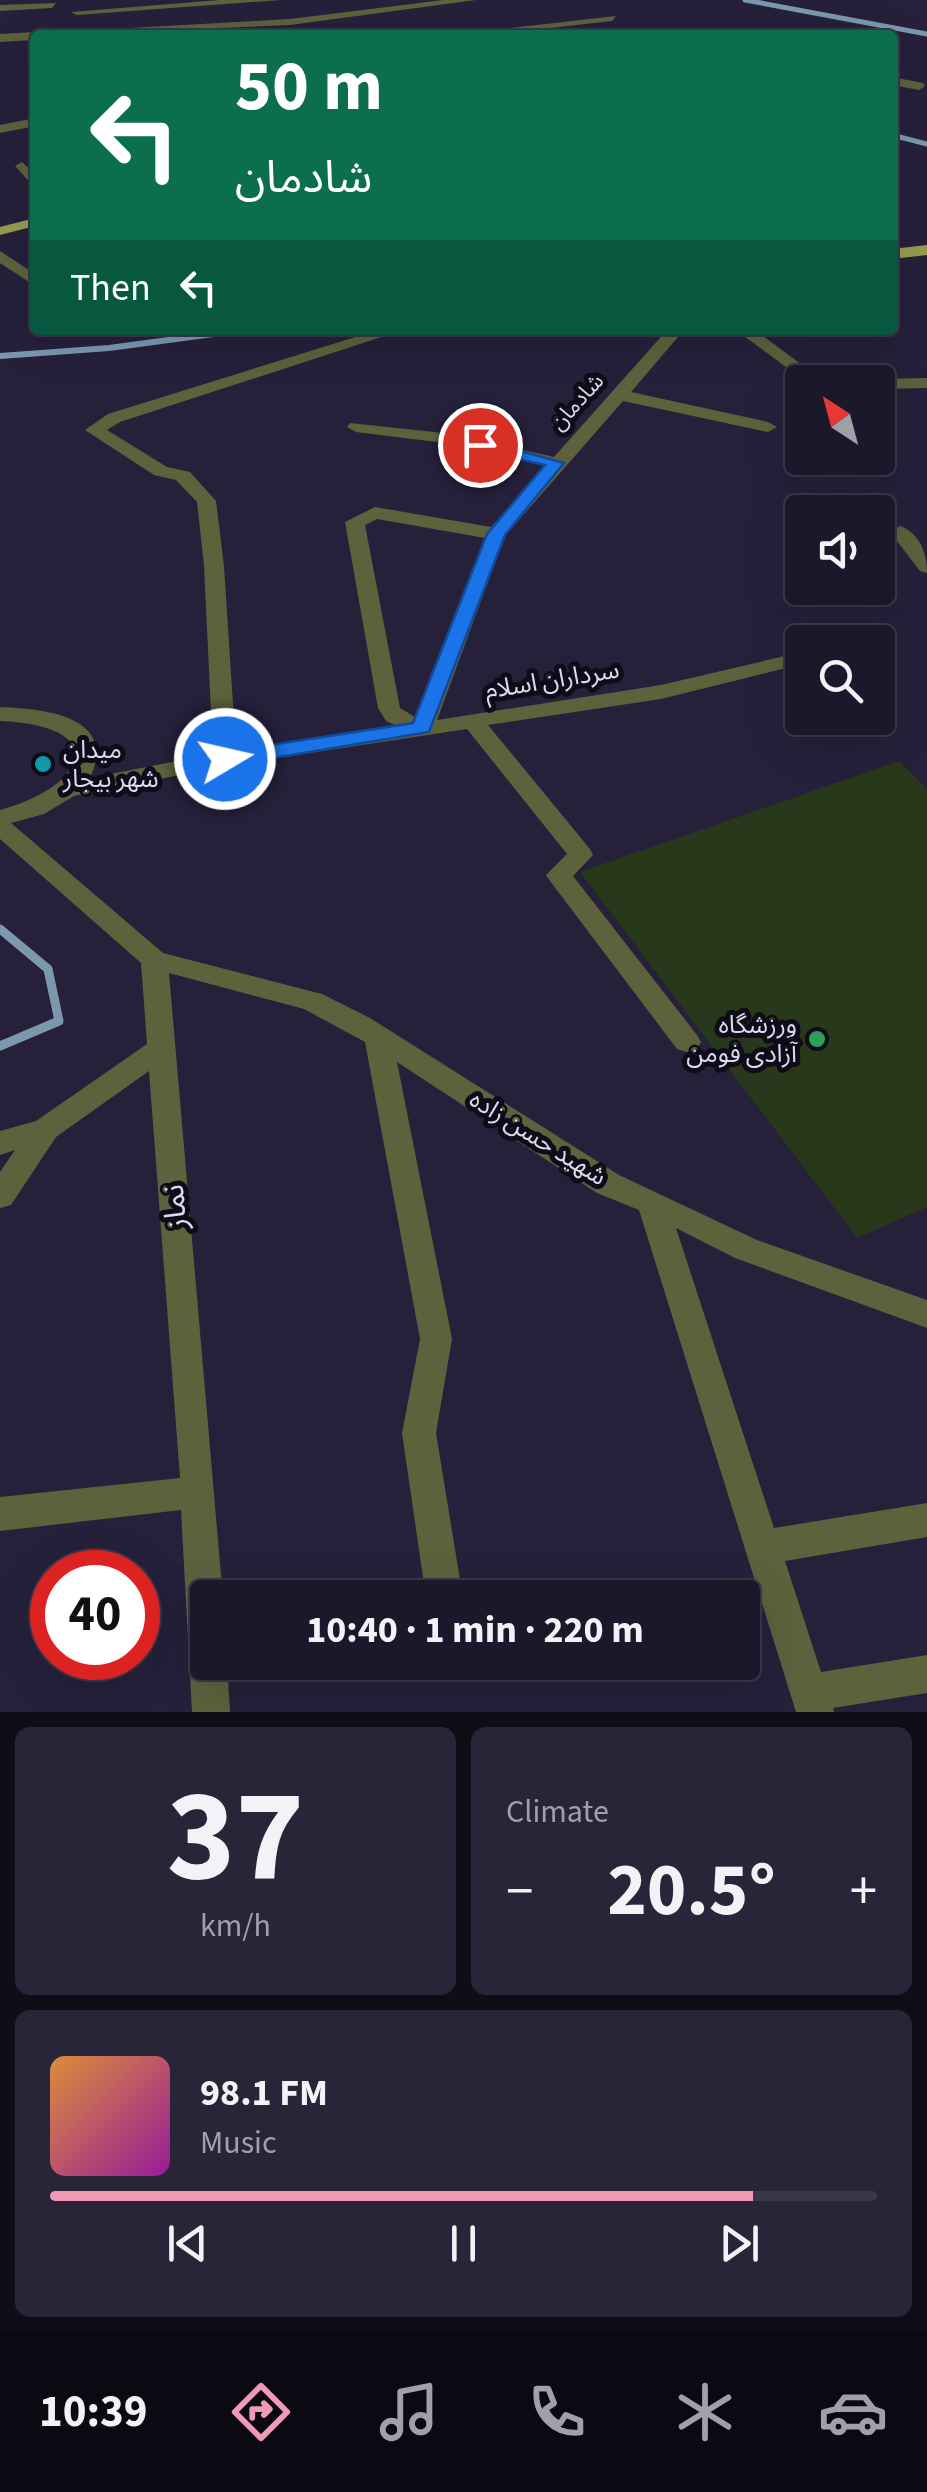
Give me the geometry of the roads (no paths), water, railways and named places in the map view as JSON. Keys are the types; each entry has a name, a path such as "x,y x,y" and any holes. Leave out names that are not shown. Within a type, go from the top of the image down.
{"main road":[{"path":"0,220 30,212"},
{"path":"0,231 30,223"},
{"path":"898,253 927,250"}],"street":[{"path":"77,12 159,4 276,0"},
{"path":"284,0 310,30"},
{"path":"143,30 300,21 470,0"},
{"path":"611,0 613,30"},
{"path":"30,36 4,38 5,8 52,4"},
{"path":"502,30 612,18"},
{"path":"898,82 919,86"},
{"path":"0,129 30,123"},
{"path":"22,166 30,177"},
{"path":"0,256 30,277"},
{"path":"225,759 218,690 214,566 206,501 183,476 161,471 94,430 114,418 379,335"},
{"name":"شادمان","path":"422,728 496,534 671,335"},
{"path":"751,335 792,365"},
{"path":"895,384 927,383"},
{"path":"617,394 768,427"},
{"path":"356,427 453,439 556,463"},
{"path":"422,728 394,716 389,708 355,522 375,513 496,534"},
{"path":"900,532 927,567"},
{"name":"سرداران اسلام","path":"0,822 49,804 71,790 225,759 660,692 785,662"},
{"path":"0,714 50,717 71,726 84,739 88,755 84,772 71,790"},
{"path":"472,720 581,855 559,876 686,1042"},
{"path":"0,822 154,960"},
{"name":"شهید حسن زاده","path":"154,960 312,1002 378,1038 608,1184 746,1249 927,1314"},
{"name":"نماز","path":"154,960 203,1580"},
{"path":"378,1038 436,1340 419,1433 442,1580"},
{"path":"0,1143 46,1129 162,1048"},
{"path":"0,1196 46,1129"},
{"path":"652,1202 812,1702 927,1674"},
{"path":"0,1514 198,1492"},
{"path":"760,1548 927,1520"},
{"name":"نماز","path":"209,1680 210,1712"}],"waterway":[{"path":"745,0 927,34"},
{"path":"898,137 927,144"},
{"path":"0,356 109,348 206,335"},
{"path":"0,929 48,969 59,1021 0,1046"}],"place":[{"name":"میدان شهر بیجار","path":"43,764"},
{"name":"ورزشگاه آزادی فومن","path":"817,1039"}]}
